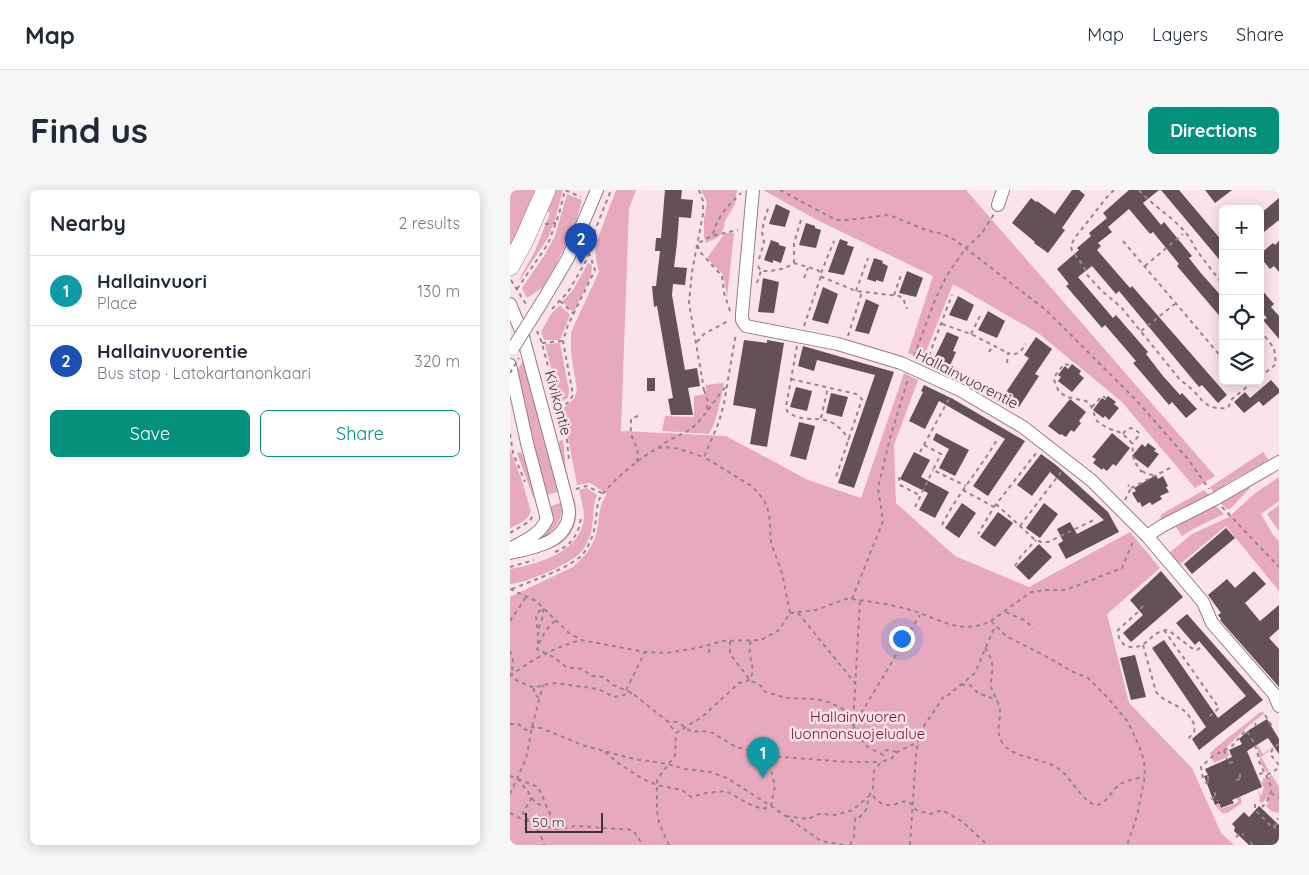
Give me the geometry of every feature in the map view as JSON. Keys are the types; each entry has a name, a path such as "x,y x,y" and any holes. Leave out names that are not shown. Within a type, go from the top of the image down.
{"highway":[{"path":"510,266 524,240 546,190"}],"street":[{"path":"511,351 544,308 598,190"},
{"name":"Hallainvuorentie","path":"753,190 742,314 742,320 746,326 808,337 902,363 960,390 1023,427 1060,455 1109,497 1203,602 1212,623 1274,694 1279,706"},
{"path":"998,205 1003,190"},
{"name":"Kivikontie","path":"510,304 522,332 569,513 565,527 557,537 539,546 510,553"},
{"path":"510,365 527,443 547,519 543,528 510,549"},
{"path":"1142,536 1215,499 1279,462"}],"path":[{"path":"517,289 548,244 565,190 581,197"},
{"path":"544,308 560,301 573,285 589,253 594,233 611,190"},
{"path":"699,190 704,208 692,272 689,303 704,390 708,402 707,410"},
{"path":"713,235 720,216 728,204 744,190"},
{"path":"780,190 836,220 889,215 926,230 943,234 966,248 1046,310 1135,399 1188,459 1207,486"},
{"path":"1114,190 1074,239 1071,246 1072,251 1083,265 1088,276 1120,307 1181,381 1189,386 1208,406 1220,409 1228,408 1232,399 1250,385"},
{"path":"1139,190 1144,197 1172,218 1219,281"},
{"path":"914,362 913,357 935,300 947,275 966,248 982,233 998,205"},
{"path":"769,206 764,221 762,232 764,242 758,265 762,271 777,271 784,270 794,263"},
{"path":"794,263 794,243 801,220"},
{"path":"543,225 556,223"},
{"path":"697,244 713,235 731,230 750,228"},
{"path":"1145,266 1184,233"},
{"path":"803,329 834,241"},
{"path":"1123,241 1219,354"},
{"path":"697,244 700,252 722,276 724,293 731,313"},
{"path":"559,409 570,401 573,395 563,341 568,325 595,270 589,253"},
{"path":"856,291 868,258"},
{"path":"794,263 856,291 871,291 903,298 907,309"},
{"path":"804,278 808,268"},
{"path":"894,295 902,272"},
{"path":"848,334 862,292"},
{"path":"927,359 952,294"},
{"path":"560,301 574,314"},
{"path":"1141,331 1176,303"},
{"path":"971,334 980,316"},
{"path":"696,342 704,334 726,321 733,320"},
{"path":"941,324 971,334 1008,353 1016,355 1019,354 1026,344"},
{"path":"704,457 719,422 728,384 734,336 738,329"},
{"path":"1264,335 1274,348 1276,364 1264,373"},
{"path":"542,342 563,341"},
{"path":"798,342 790,379 787,411 808,418 822,418 838,425 848,440"},
{"path":"989,352 994,345"},
{"path":"1007,363 1008,353"},
{"path":"1069,365 1064,364 1055,376 1054,384 1059,392 1067,397 1086,401 1092,406 1097,421 1104,427 1129,439 1132,444 1134,461 1141,471 1153,476"},
{"path":"852,599 883,521 878,488 890,438 910,374"},
{"path":"790,379 856,394 862,399 836,477"},
{"path":"511,589 569,564 582,555 593,536 598,502 602,493 637,462 656,450 663,443 691,429 728,384"},
{"path":"822,418 828,387"},
{"path":"1055,396 1059,392"},
{"path":"920,452 952,393"},
{"path":"1092,406 1102,396 1106,398"},
{"path":"637,462 636,443 631,436 631,419 640,415"},
{"path":"1100,430 1104,427"},
{"path":"1122,434 1130,428 1138,431 1140,434 1132,444"},
{"path":"510,434 513,453 528,489"},
{"path":"942,525 998,438"},
{"path":"915,507 942,454 924,445"},
{"path":"978,534 996,504 1040,447"},
{"path":"511,589 543,608 569,633 580,640 645,652 666,653 730,640 761,640 779,630 790,613 782,573 771,543 769,513 764,500 753,487 704,457 676,449 660,448 656,450"},
{"path":"1126,500 1131,488 1172,467"},
{"path":"933,470 966,486"},
{"path":"1020,526 1061,471"},
{"path":"899,477 900,485 920,496"},
{"path":"1128,485 1131,488"},
{"path":"576,489 586,486 602,493"},
{"path":"963,490 994,507"},
{"path":"996,504 1036,540 1042,542 1048,542 1096,519"},
{"path":"510,533 530,521 534,507"},
{"path":"1229,515 1279,567"},
{"path":"790,613 816,610 846,599 852,599 908,609 934,620 959,626 977,626 991,622 1031,592 1066,590 1122,568 1142,536"},
{"path":"1015,566 1021,556 1036,540"},
{"path":"510,621 526,597"},
{"path":"853,727 860,600"},
{"path":"1143,606 1118,630 1118,634 1125,646 1135,648 1143,645 1151,637 1164,630 1173,632 1193,649 1197,650 1203,646"},
{"path":"543,608 536,615 538,630 537,649 555,658 566,667 582,669 592,676 604,677 613,685 632,693 667,721 676,733 675,755 657,780 657,810 668,845"},
{"path":"538,630 543,616 543,608"},
{"path":"1005,611 1024,620 1034,628"},
{"path":"798,612 856,684"},
{"path":"853,727 921,614"},
{"path":"538,646 550,625 556,620"},
{"path":"991,622 1006,636 1071,671 1088,678 1118,710 1136,737 1144,761 1145,776 1137,816 1127,845"},
{"path":"910,845 912,804 920,732 944,696 947,696 975,673 995,626"},
{"path":"1164,630 1218,708 1206,719"},
{"path":"511,674 562,645 580,640"},
{"path":"730,640 730,654 750,680 761,686 763,691 786,698 817,699 831,703 843,709 853,727 863,734 863,742 869,748 882,755 886,750 897,752"},
{"path":"676,733 702,717 739,683 750,680 753,674 753,667 750,640"},
{"path":"709,653 710,645"},
{"path":"1143,645 1156,692 1161,698 1185,711 1195,726 1194,732 1188,739"},
{"path":"985,648 991,657 991,686 1000,710 998,729 1002,743 1015,754 1044,760 1060,769 1073,782 1088,802 1097,805 1103,802 1118,785 1145,776"},
{"path":"510,651 513,658 511,674 516,680 534,688 555,682 598,689 614,697 632,693"},
{"path":"626,690 645,652"},
{"path":"510,794 526,759 543,684"},
{"path":"960,684 970,686 978,693 997,700"},
{"path":"534,688 534,694 539,698"},
{"path":"1265,715 1271,726"},
{"path":"667,721 677,722 692,732 712,733 736,746 769,756 847,762 881,762 892,758 897,752 918,742"},
{"path":"510,724 518,724 523,729 528,730 532,727 541,728 604,752 685,769 710,772 727,778 821,841 844,845"},
{"path":"1203,778 1201,767 1213,756 1232,746 1246,730 1252,738 1271,786 1272,793 1269,800 1262,807"},
{"path":"1259,774 1266,774 1279,766 1270,754 1274,747 1279,744"},
{"path":"1224,750 1228,762 1234,763 1233,758"},
{"path":"604,752 643,779 657,785 682,790 691,797 726,791 751,804 763,808 771,806"},
{"path":"769,756 770,770 775,786 771,806"},
{"path":"850,845 854,836 856,818 860,817 866,810 873,788 874,771 881,762"},
{"path":"1240,774 1240,779 1243,782"},
{"path":"510,776 538,787 557,829"},
{"path":"1208,776 1208,782 1212,786"},
{"path":"518,779 537,804 546,806"},
{"path":"1236,780 1240,779"},
{"path":"1215,792 1215,797 1218,801"},
{"path":"1272,793 1279,798"},
{"path":"871,794 880,802 888,805 904,801 912,804 916,810 930,814 942,810 964,822 987,845"},
{"path":"785,816 808,819 819,814 835,815 853,810 871,794"},
{"path":"532,797 524,813 530,823 540,833 544,845"},
{"path":"1211,799 1215,797"},
{"path":"1255,804 1255,810 1272,827 1279,831"},
{"path":"510,813 530,823 557,829 576,826 633,830 643,845"},
{"path":"1273,826 1276,825 1279,817"},
{"path":"1236,837 1239,831 1244,835"}],"green space":[{"path":"510,190 539,190 510,252"},
{"path":"552,190 563,190 556,217 548,238 519,280 535,251 550,213 546,211"},
{"name":"Hallainvuoren luonnonsuojelualue","path":"616,190 636,190 629,209 621,431 726,436 808,480 861,498 904,373 918,380 894,445 896,503 955,556 1029,587 1130,532 1160,568 1107,614 1129,703 1192,768 1221,833 1234,845 510,845 510,596 573,567 580,560 594,540 600,509 607,494 590,483 577,485 563,409 574,399 577,390 571,353 571,332 599,272 595,246"},
{"path":"701,190 737,190 735,204 725,221 724,228 719,237 706,243 704,219 707,202"},
{"path":"763,190 966,190 1215,476 1195,488 1121,401 1038,333 953,284 923,359 908,353 933,276 819,221"},
{"path":"567,194 582,200 575,226 542,288 527,298 522,288 555,236"},
{"path":"725,233 734,233 727,297 723,275 707,258"},
{"path":"588,263 592,265 591,276 575,310 572,311 562,302 573,290"},
{"path":"560,305 570,315 561,338 560,340 544,340 541,332 551,314"},
{"path":"560,343 569,390 568,398 561,402 545,344"},
{"path":"525,357 559,491 545,496 517,371"},
{"path":"724,383 717,415 709,434 662,431 665,416 694,417 694,396 706,394 706,385"},
{"path":"563,440 570,487 567,488 561,466 559,441"},
{"path":"510,450 522,480 531,512 520,524 510,528"},
{"path":"521,452 537,496 533,497 517,453"},
{"path":"1263,452 1269,460 1226,484 1217,493 1214,493 1210,487"},
{"path":"1279,477 1279,501 1261,514 1273,535 1279,541 1279,591 1226,526 1180,564 1169,553 1192,534 1229,517 1254,494"},
{"path":"1247,485 1250,488 1230,509 1227,509 1218,501"},
{"path":"587,488 597,495 594,504 591,533 582,551 567,562 546,573 525,581 510,584 510,569 545,560 567,548 576,539 584,517 579,490"},
{"path":"1204,490 1210,496 1200,499 1162,519 1160,517 1162,514"},
{"path":"574,498 576,515 573,530 557,546 549,549 544,547 553,544 570,499"},
{"path":"562,502 558,523 542,539 540,536 549,507"},
{"path":"1213,503 1224,514 1182,536 1174,524"},
{"path":"1279,505 1279,531 1267,514"},
{"path":"1260,712 1265,713 1227,747 1229,756 1214,763 1210,753"},
{"path":"1258,745 1263,754 1274,746 1261,757 1269,771 1267,773 1261,764"},
{"path":"1271,774 1279,787 1279,813 1271,811 1266,806 1269,801 1267,798 1262,803 1259,801 1258,790 1261,796 1264,788 1258,778 1263,783 1263,778 1267,779"},
{"path":"1233,788 1240,795 1241,804 1227,813 1222,813 1215,805 1218,803 1221,809 1238,801"}],"building":[{"path":"665,190 682,190 681,199 693,200 691,218 679,217 674,267 687,268 685,285 673,284 672,295 685,370 697,368 700,386 688,388 693,415 671,415 668,399 673,398 657,306 654,307 652,286 656,286 660,251 655,251 656,238 661,238"},
{"path":"1072,190 1079,190 1085,195 1062,228 1065,230 1048,253 1012,223 1031,198 1055,214"},
{"path":"1129,190 1159,190 1143,203 1161,225 1164,222 1192,256 1189,258 1219,293 1219,315 1177,266 1179,264 1153,232 1150,234 1129,209 1108,227 1112,232 1098,243 1101,246 1097,250 1130,288 1132,286 1227,395 1218,403 1202,385 1199,387 1119,291 1116,294 1092,266 1078,277 1113,318 1116,315 1148,352 1146,354 1180,395 1182,393 1197,409 1186,418 1172,402 1169,405 1133,363 1136,361 1105,325 1102,328 1066,286 1069,284 1057,269 1079,250 1077,248 1091,236 1089,233 1107,218 1103,213"},
{"path":"1161,190 1179,190 1219,237 1219,259"},
{"path":"1205,190 1232,190 1215,203"},
{"path":"1279,198 1279,220 1264,232 1264,211"},
{"path":"776,204 790,211 785,227 769,224"},
{"path":"806,223 821,230 816,248 799,245"},
{"path":"840,239 848,242 847,245 854,247 844,275 828,272"},
{"path":"771,240 786,247 781,263 773,260 773,263 764,260"},
{"path":"1279,241 1279,272 1274,266 1270,269 1264,262 1264,251 1273,243 1275,245"},
{"path":"874,258 883,261 882,263 888,266 883,282 867,279"},
{"path":"907,271 923,278 916,297 899,293"},
{"path":"763,278 779,282 774,313 758,312"},
{"path":"823,287 838,294 828,324 812,320"},
{"path":"1264,293 1274,304 1271,307 1279,316 1279,339 1264,321 1267,318 1264,315"},
{"path":"958,296 974,305 967,321 949,315"},
{"path":"866,299 879,305 869,334 855,331"},
{"path":"988,311 1005,321 997,338 978,330"},
{"path":"947,332 959,337 953,351 956,352 949,368 932,363"},
{"path":"1036,337 1052,349 1035,374 1039,376 1019,407 1002,398 1029,358 1024,355"},
{"path":"744,340 767,343 767,340 784,343 767,447 750,444 756,409 733,405"},
{"path":"803,346 894,372 854,488 838,483 875,375 817,360 814,371 798,366"},
{"path":"1072,364 1081,371 1079,374 1084,378 1072,392 1058,381 1061,377 1058,375 1065,366 1068,369"},
{"path":"647,378 655,378 655,391 647,391"},
{"path":"1271,380 1279,389 1279,393 1263,406 1259,401 1244,413 1234,402 1245,392 1250,398"},
{"path":"924,385 953,399 1025,441 988,496 973,486 1005,439 939,401 925,429 909,421 923,392 921,391"},
{"path":"796,387 812,391 807,411 790,407"},
{"path":"831,393 848,397 842,417 826,413"},
{"path":"1108,396 1116,402 1114,404 1119,408 1109,420 1093,410 1102,398 1105,400"},
{"path":"1070,399 1086,412 1074,432 1071,430 1066,437 1048,426"},
{"path":"799,422 815,426 806,460 790,456"},
{"path":"936,433 969,450 955,476 939,468 949,449 933,440"},
{"path":"1112,433 1130,448 1116,466 1113,464 1107,471 1103,468 1102,470 1093,463 1096,459 1092,457"},
{"path":"1148,443 1159,454 1148,468 1132,456 1142,444 1145,447"},
{"path":"914,452 930,460 921,477 949,492 935,518 919,510 928,493 900,479"},
{"path":"1041,454 1056,465 1108,512 1119,532 1066,559 1058,544 1063,541 1057,529 1070,522 1077,534 1104,520 1050,472 1032,496 1017,485"},
{"path":"1156,475 1158,479 1163,476 1169,492 1160,496 1162,499 1152,505 1150,502 1142,507 1132,493 1136,491 1134,488"},
{"path":"962,503 976,513 959,538 945,528"},
{"path":"1044,503 1058,514 1040,538 1026,528"},
{"path":"998,512 1013,523 995,547 980,537"},
{"path":"1226,528 1235,538 1192,574 1184,564"},
{"path":"1039,544 1052,557 1029,580 1016,567"},
{"path":"1161,571 1183,597 1131,642 1123,633 1143,615 1130,600"},
{"path":"1254,571 1266,584 1245,603 1260,621 1279,605 1279,629 1269,638 1279,649 1279,687 1220,620 1218,615 1221,613 1208,595 1227,579 1235,588"},
{"path":"1187,614 1263,700 1199,750 1192,739 1206,727 1152,648 1164,640 1218,718 1246,696 1199,641 1195,645 1176,623"},
{"path":"1135,655 1146,697 1131,700 1120,658"},
{"path":"1267,719 1279,739 1279,754 1268,738 1247,751 1262,787 1232,800 1234,803 1221,808 1219,803 1215,805 1204,776 1208,775 1205,769 1232,757 1229,750 1242,744 1239,739 1249,730"},
{"path":"1259,806 1279,825 1279,845 1249,845 1234,831 1235,827 1232,824 1244,812 1249,817"}],"place":[{"name":"Hallainvuorentie","path":"581,264"},
{"name":"Hallainvuori","path":"763,778"}]}
